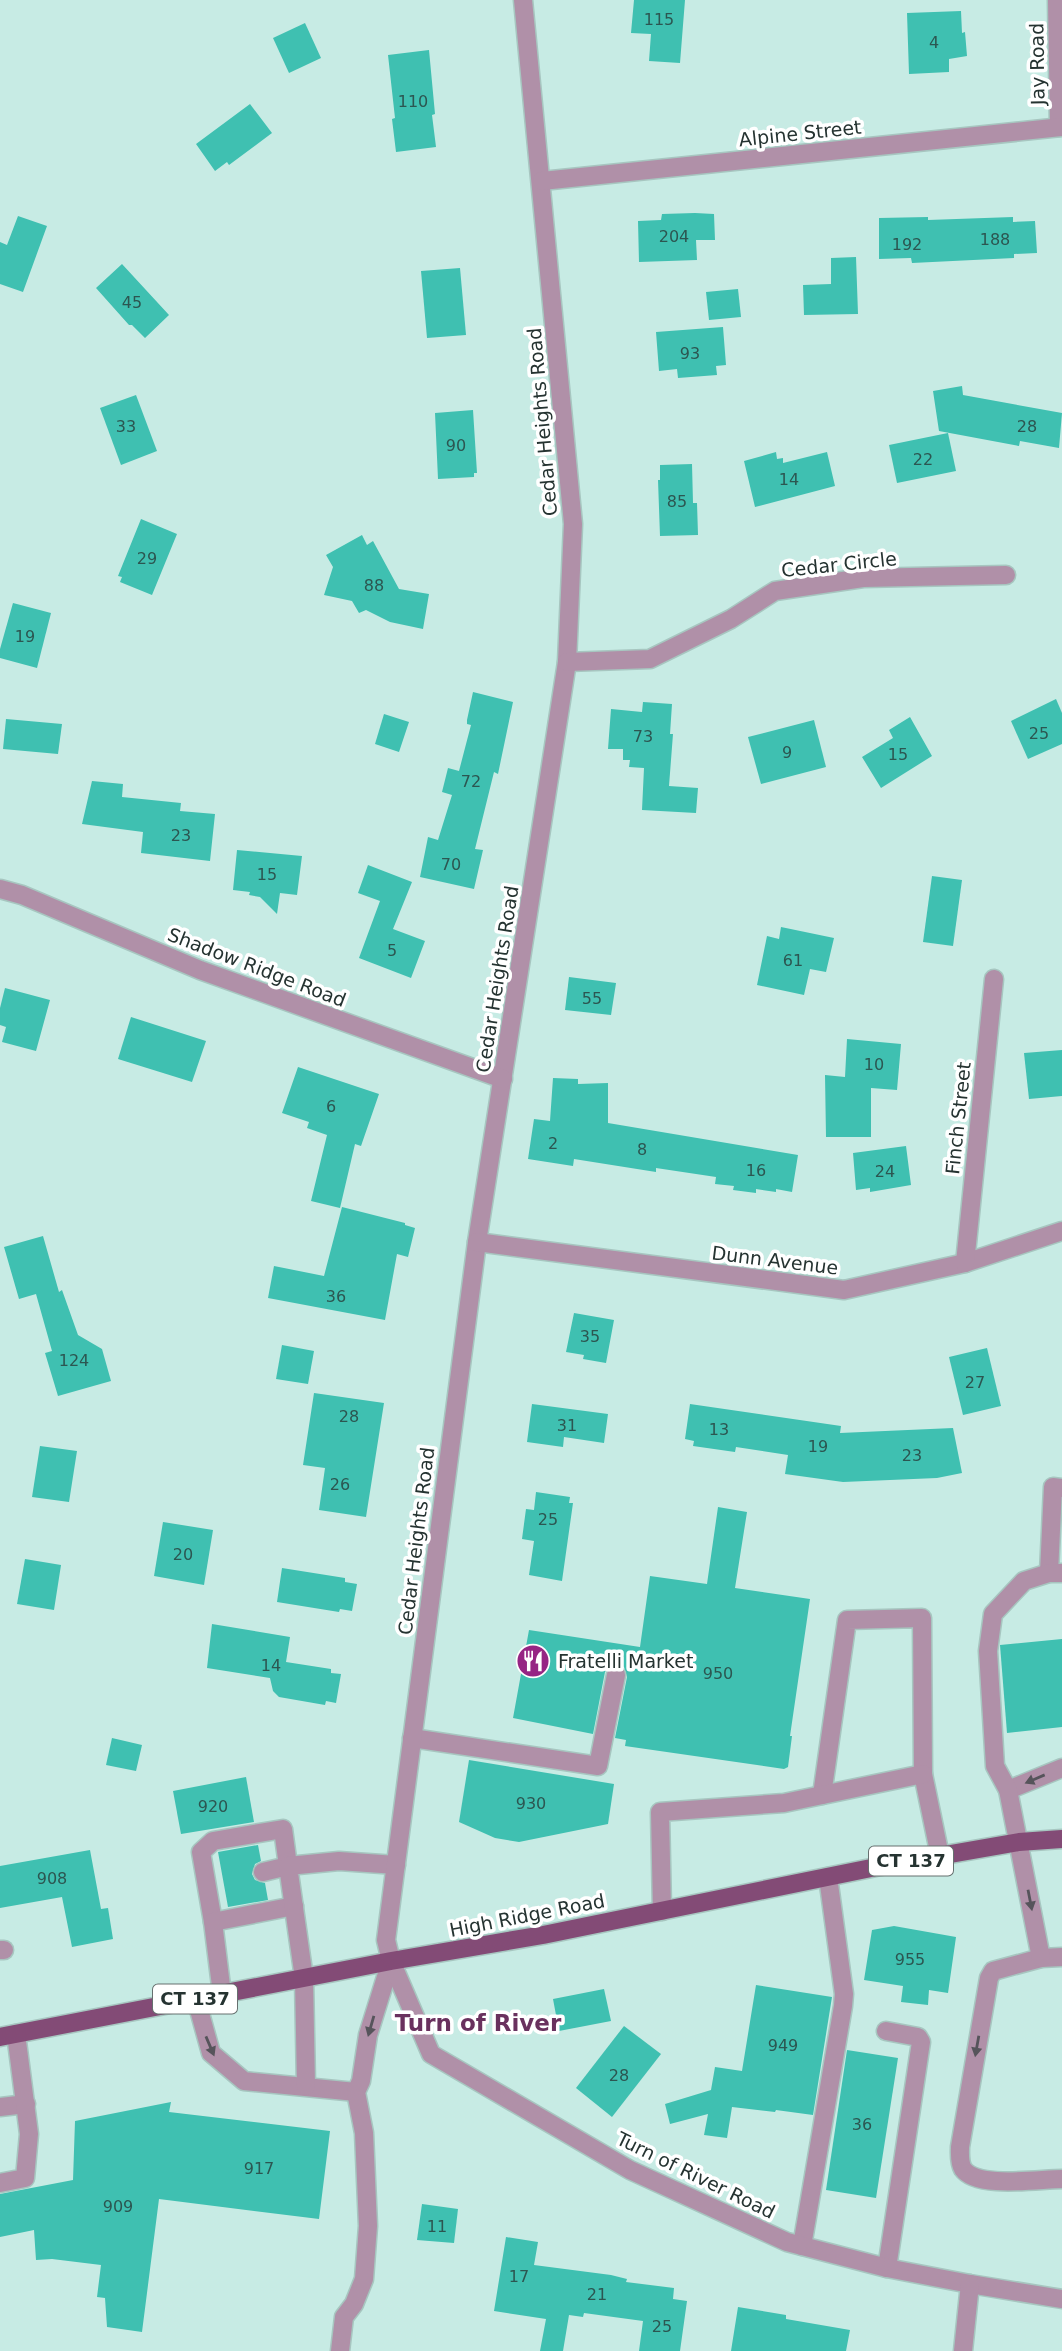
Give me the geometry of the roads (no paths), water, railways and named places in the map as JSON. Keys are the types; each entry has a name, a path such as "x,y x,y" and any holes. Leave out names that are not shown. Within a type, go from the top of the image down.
{"main road":[{"name":"High Ridge Road","path":"8,2036 391,1961 543,1935 940,1856 1019,1842 1062,1839"}],"street":[{"name":"Cedar Heights Road","path":"391,1961 386,1940 477,1242 567,662 573,524 523,0"},
{"name":"Jay Road","path":"1057,0 1061,127"},
{"name":"Alpine Street","path":"542,181 1061,127"},
{"name":"Cedar Circle","path":"567,662 650,659 731,619 775,592 863,578 1006,575"},
{"name":"Shadow Ridge Road","path":"0,889 22,895 200,971 503,1079"},
{"name":"Finch Street","path":"965,1263 994,979"},
{"name":"Dunn Avenue","path":"477,1242 844,1290 965,1263 1062,1231"},
{"path":"1041,1958 1008,1790 995,1766 988,1651 993,1614 1024,1581 1056,1573 1053,1487 1062,1488"},
{"path":"822,1795 846,1620 922,1618 923,1774 940,1856"},
{"path":"412,1738 598,1766 616,1675"},
{"path":"1008,1790 1062,1768"},
{"path":"662,1911 660,1812 784,1802 923,1774"},
{"path":"222,1994 212,1922 215,1881 201,1852 213,1841 283,1829 304,1978 306,2086"},
{"path":"263,1872 288,1866 339,1861 396,1865"},
{"path":"802,2246 844,1994 828,1877"},
{"path":"212,1922 294,1906"},
{"path":"1062,1957 1041,1958 993,1971 989,1978 960,2147 960,2160 964,2169 972,2176 984,2180 1062,2179"},
{"path":"340,2351 344,2317 354,2304 364,2279 368,2226 364,2133 356,2092 361,2081 368,2035 391,1961"},
{"name":"Turn of River Road","path":"391,1961 431,2054 630,2170 787,2242 887,2268 1062,2299"},
{"path":"196,1999 211,2053 244,2081 356,2092"},
{"path":"886,2031 918,2037 921,2042 887,2268"},
{"path":"0,2183 25,2178 29,2134 26,2104 8,2036"},
{"path":"0,2107 26,2104"},
{"path":"962,2351 970,2284"}],"place":[{"name":"Fratelli Market","path":"533,1661"}],"district":[{"name":"Turn of River","path":"478,2023"}]}
